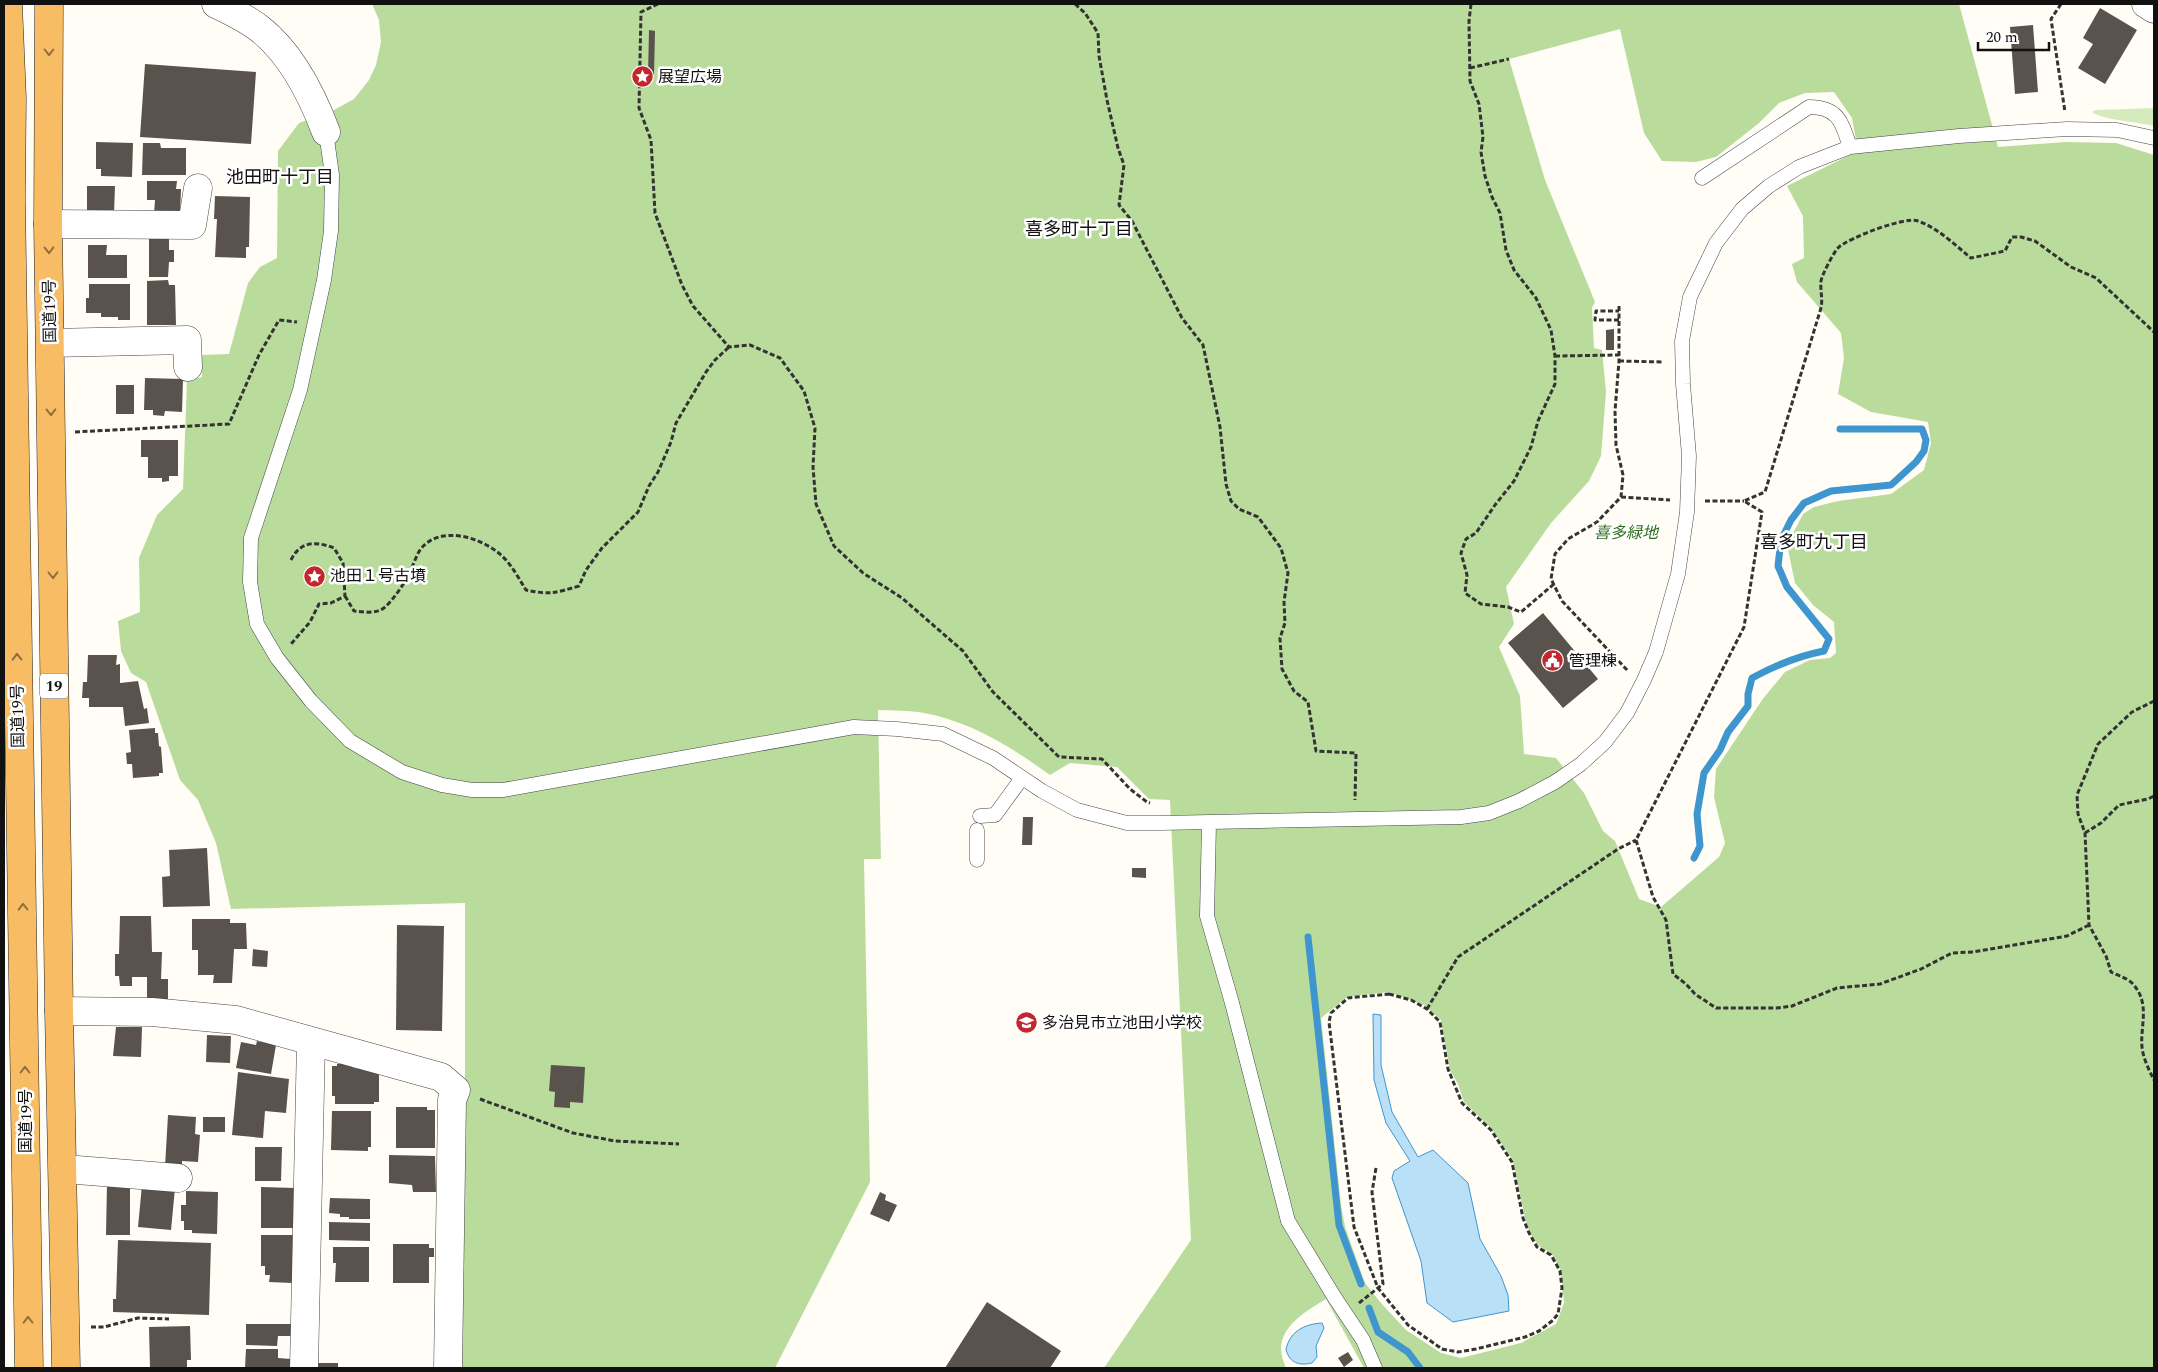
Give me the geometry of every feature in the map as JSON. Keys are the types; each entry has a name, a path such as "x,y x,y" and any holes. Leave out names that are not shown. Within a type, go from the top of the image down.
{"highway":[{"name":"国道19号","path":"8,4 12,98 7,199 29,1368"},
{"name":"国道19号","path":"49,4 48,224 66,1368"}],"street":[{"path":"216,4 244,18 277,44 304,83 317,107 326,132"},
{"path":"2146,4 2154,9"},
{"path":"48,224 192,225 198,188"},
{"path":"50,343 187,340 188,367"},
{"path":"59,1010 152,1012 236,1020 441,1077 456,1090 452,1100 448,1368"},
{"path":"304,1368 311,1041"},
{"path":"63,1171 77,1170 178,1178"}],"lane":[{"path":"1702,178 1809,107 1821,107 1832,111 1841,121 1850,147"},
{"path":"326,132 332,175 331,231 324,280 300,390 251,538 250,582 258,624 273,652 311,701 350,741 402,772 442,785 472,790 503,790 854,727 897,729 942,734 993,758 1022,778 1077,810 1127,823 1461,817 1489,813 1519,802 1555,782 1581,764 1605,742 1627,714 1656,652 1678,574 1688,512 1689,456 1683,384 1682,341 1690,297 1716,243 1742,209 1769,186 1799,167 1850,147 1959,136 2067,129 2117,130 2154,138"},
{"path":"980,816 995,815 1022,778"},
{"path":"1209,823 1206,916 1232,1003 1288,1221 1335,1298 1347,1314 1375,1368"},
{"path":"977,830 977,860"}],"path":[{"path":"658,4 642,12 639,108 651,140 655,213 682,285 693,306 729,347"},
{"path":"1074,4 1085,13 1098,34 1099,56 1107,100 1118,148 1124,164 1119,206 1132,221 1182,318 1203,345 1220,427 1226,484 1231,501 1240,509 1258,517 1268,529 1281,548 1288,573 1284,602 1285,623 1280,638 1282,669 1294,691 1308,702 1316,751 1356,753 1355,805"},
{"path":"1471,4 1469,21 1470,81 1479,104 1485,176 1500,213 1506,250 1514,270 1536,298 1552,330 1555,356 1555,384 1538,421 1531,447 1514,481 1476,533 1466,539 1461,553 1467,575 1465,593 1481,604 1508,607 1521,612 1554,584"},
{"path":"2061,4 2051,19 2067,129"},
{"path":"1470,68 1509,58"},
{"path":"1704,501 1744,501 1765,492 1821,308 1821,281 1838,247 1882,227 1903,221 1916,220 1942,235 1971,258 2005,251 2012,237 2021,236 2035,241 2071,267 2096,278 2154,332"},
{"path":"1619,306 1619,362 1615,411 1616,446 1623,475 1620,497 1597,522 1568,539 1555,554 1551,579 1562,601 1629,673 1644,680"},
{"path":"1619,311 1596,311 1595,320 1619,320"},
{"path":"52,434 229,424 259,355 280,320 301,323"},
{"path":"1614,340 1619,340"},
{"path":"291,560 301,546 313,543 334,548 343,563 345,596 354,611 374,612 383,608 399,589 409,574 419,551 430,539 450,535 466,537 502,555 526,590 543,594 561,592 578,586 586,570 602,548 638,512 671,442 676,423 706,372 715,360 729,347 750,345 780,358 804,391 816,428 813,467 816,504 834,546 863,573 902,598 963,651 993,692 1059,757 1102,759 1130,789 1147,802 1155,803"},
{"path":"1555,356 1619,355"},
{"path":"1619,362 1667,362"},
{"path":"1620,497 1672,500"},
{"path":"1427,1009 1458,957 1618,849 1636,840 1744,627 1762,512 1744,501"},
{"path":"286,649 310,622 319,604 331,603 345,596"},
{"path":"2154,701 2132,712 2098,744 2077,795 2078,814 2085,833 2089,925 2106,956 2111,972 2131,982 2141,999 2145,1017 2142,1047 2149,1071 2154,1080"},
{"path":"2085,833 2101,823 2119,805 2154,796"},
{"path":"1636,840 1652,897 1666,920 1673,974 1695,994 1716,1008 1777,1008 1792,1006 1837,988 1880,984 1921,969 1952,953 1973,952 2067,936 2089,925"},
{"path":"1389,994 1411,1000 1427,1009 1440,1022 1448,1069 1462,1103 1491,1130 1512,1162 1523,1218 1529,1233 1538,1247 1551,1255 1560,1271 1562,1288 1558,1314 1539,1331 1511,1341 1458,1352 1442,1349 1413,1330 1378,1288 1354,1227 1330,1022 1331,1013 1348,998 1389,994"},
{"path":"456,1090 573,1133 615,1141 679,1144"},
{"path":"1347,1314 1383,1284 1372,1192 1376,1168"},
{"path":"88,1327 104,1327 138,1318 169,1319"}],"green space":[{"name":"喜多緑地","path":"372,4 1959,4 1998,147 2065,142 2116,143 2154,155 2154,1368 1364,1368 1326,1299 1311,1308 1290,1326 1282,1340 1281,1349 1286,1368 1104,1368 1191,1240 1170,800 1149,799 1117,767 1070,763 1050,775 1006,745 975,729 942,717 918,712 878,710 881,859 864,859 870,1182 775,1368 458,1368 465,1080 465,903 231,909 216,843 198,800 180,780 146,682 131,673 121,651 118,621 140,612 139,558 157,515 183,489 187,381 202,377 201,355 229,354 248,283 260,267 277,258 278,151 299,123 334,110 354,99 369,80 376,65 381,42 379,20","holes":["1620,29 1644,133 1662,161 1696,162 1716,157 1759,123 1779,103 1805,93 1834,92 1852,118 1858,151 1787,186 1803,216 1804,258 1792,264 1797,282 1841,333 1844,358 1838,394 1871,412 1928,422 1931,443 1924,470 1891,494 1838,501 1814,507 1803,514 1787,545 1795,583 1813,605 1834,622 1836,653 1830,658 1810,660 1785,672 1762,700 1716,769 1714,797 1725,843 1719,857 1661,907 1639,899 1615,841 1603,831 1584,793 1556,758 1524,754 1520,696 1499,647 1514,624 1506,587 1551,523 1589,481 1601,456 1606,392 1602,350 1594,348 1592,308 1595,302 1545,180 1509,59","1389,992 1424,1005 1441,1020 1450,1070 1458,1084 1464,1102 1491,1128 1513,1160 1530,1233 1538,1245 1552,1254 1561,1270 1564,1303 1556,1324 1521,1343 1461,1358 1441,1353 1406,1330 1365,1283 1345,1227 1341,1205 1321,1018 1347,997"]},
{"path":"2154,108 2154,126 2112,119 2092,112 2096,110"}],"water":[{"path":"1373,1014 1381,1015 1381,1065 1392,1112 1418,1157 1433,1150 1468,1183 1480,1239 1501,1276 1508,1295 1509,1311 1453,1322 1427,1303 1421,1261 1392,1178 1394,1171 1410,1161 1386,1123 1374,1080"},
{"path":"1322,1323 1324,1328 1316,1346 1317,1357 1312,1363 1307,1364 1299,1364 1293,1361 1286,1350 1290,1338 1303,1327"}],"building":[{"path":"2100,8 2137,30 2105,84 2078,68 2093,44 2083,38"},
{"path":"2033,25 2038,92 2015,94 2010,27"},
{"path":"649,30 655,31 654,75 648,75"},
{"path":"145,64 256,72 251,144 140,137"},
{"path":"96,142 133,143 132,177 101,176 101,169 96,169"},
{"path":"143,143 160,143 161,148 186,148 186,175 142,175"},
{"path":"147,181 177,181 176,189 181,189 180,215 154,214 155,200 147,200"},
{"path":"87,186 115,186 114,214 87,214"},
{"path":"215,196 250,197 249,247 246,247 246,258 215,257 217,219 214,219"},
{"path":"149,235 169,235 169,250 174,250 174,262 169,262 168,277 149,277"},
{"path":"88,245 107,245 106,255 127,255 127,278 88,278"},
{"path":"168,280 169,285 175,285 176,325 147,325 147,281"},
{"path":"89,284 130,284 130,320 118,320 118,317 101,317 101,313 86,313 86,298 89,298"},
{"path":"1614,329 1614,350 1606,350 1606,330"},
{"path":"145,378 183,379 182,412 165,411 164,416 153,415 153,410 144,410"},
{"path":"116,385 134,385 134,414 116,414"},
{"path":"141,440 178,440 178,476 169,476 169,481 162,482 162,478 148,478 148,457 141,457"},
{"name":"管理棟","path":"1543,613 1598,679 1563,708 1508,643"},
{"path":"88,655 117,655 116,665 120,664 120,683 138,681 144,709 147,708 149,723 125,726 123,707 89,707 89,698 82,698 83,682 87,682"},
{"path":"155,728 155,733 158,733 159,746 161,747 163,773 159,773 159,776 133,778 132,764 127,764 126,753 131,752 129,730"},
{"path":"1023,817 1033,817 1032,845 1022,845"},
{"path":"207,848 210,906 163,907 162,877 170,876 169,850"},
{"path":"1132,868 1146,868 1146,878 1132,877"},
{"path":"120,916 151,916 152,952 162,952 161,979 168,979 168,1003 147,1003 147,977 132,977 132,986 120,986 119,976 115,976 115,954 119,954"},
{"path":"192,919 230,919 230,923 246,923 247,949 234,949 232,983 213,983 214,975 198,975 198,950 192,950"},
{"path":"397,925 444,926 442,1031 396,1030"},
{"path":"253,949 268,951 267,967 252,966"},
{"path":"116,1027 142,1027 141,1057 113,1056"},
{"path":"207,1035 231,1036 230,1063 206,1062"},
{"path":"257,1041 276,1045 271,1074 236,1068 241,1042 256,1045"},
{"path":"337,1064 353,1064 353,1068 379,1070 379,1102 374,1102 374,1104 335,1104 335,1096 332,1096 332,1066 337,1066"},
{"path":"551,1065 585,1067 583,1103 570,1102 570,1108 554,1107 555,1092 549,1091"},
{"path":"238,1072 289,1079 286,1113 265,1111 263,1138 232,1135"},
{"path":"396,1107 427,1107 427,1110 435,1110 435,1148 396,1148"},
{"path":"332,1111 371,1111 371,1147 368,1147 368,1151 331,1150"},
{"path":"168,1115 196,1117 195,1134 200,1135 198,1162 182,1161 182,1168 165,1167"},
{"path":"203,1117 225,1117 225,1132 203,1132"},
{"path":"255,1147 282,1147 281,1181 255,1181"},
{"path":"389,1155 435,1156 436,1192 413,1192 412,1185 389,1183"},
{"path":"107,1183 130,1183 130,1235 106,1235"},
{"path":"142,1185 175,1188 171,1230 138,1227"},
{"path":"261,1187 295,1188 295,1228 261,1228"},
{"path":"186,1191 218,1192 217,1234 192,1233 192,1230 184,1230 184,1221 181,1221 181,1205 186,1205"},
{"path":"880,1192 886,1195 885,1200 897,1205 889,1222 870,1214"},
{"path":"330,1198 370,1199 370,1219 349,1219 349,1217 340,1217 340,1214 329,1213"},
{"path":"329,1222 370,1223 370,1241 329,1240"},
{"path":"261,1235 298,1235 293,1283 269,1282 270,1275 265,1275 265,1266 261,1266"},
{"path":"118,1240 211,1243 209,1315 113,1312 113,1299 116,1299"},
{"path":"393,1244 429,1244 429,1248 434,1248 434,1257 429,1257 429,1283 393,1283"},
{"path":"333,1247 369,1247 369,1282 335,1282 336,1263 333,1263"},
{"path":"987,1302 1061,1351 1050,1368 945,1368"},
{"path":"246,1324 292,1324 292,1336 278,1336 277,1346 246,1345"},
{"path":"190,1326 191,1360 187,1360 187,1368 150,1368 149,1327"},
{"path":"246,1349 278,1349 278,1358 291,1359 291,1368 245,1368"},
{"path":"1348,1352 1353,1360 1344,1367 1338,1358"},
{"path":"318,1363 338,1363 338,1368 318,1368"}],"waterway":[{"path":"1694,858 1700,846 1697,814 1704,773 1720,750 1728,732 1748,706 1748,694 1752,678 1787,662 1824,651 1829,639 1787,587 1778,566 1781,540 1791,520 1804,503 1831,491 1891,485 1916,462 1924,451 1926,440 1922,429 1840,429"},
{"path":"1308,937 1339,1225 1361,1284"},
{"path":"1369,1308 1378,1332 1408,1352 1420,1368"}],"place":[{"name":"展望広場","path":"642,77"},
{"name":"池田１号古墳","path":"314,576"},
{"name":"管理棟","path":"1553,661"},
{"name":"多治見市立池田小学校","path":"1026,1023"}],"district":[{"name":"池田町十丁目","path":"280,177"},
{"name":"喜多町十丁目","path":"1079,229"},
{"name":"喜多町九丁目","path":"1814,542"}]}
